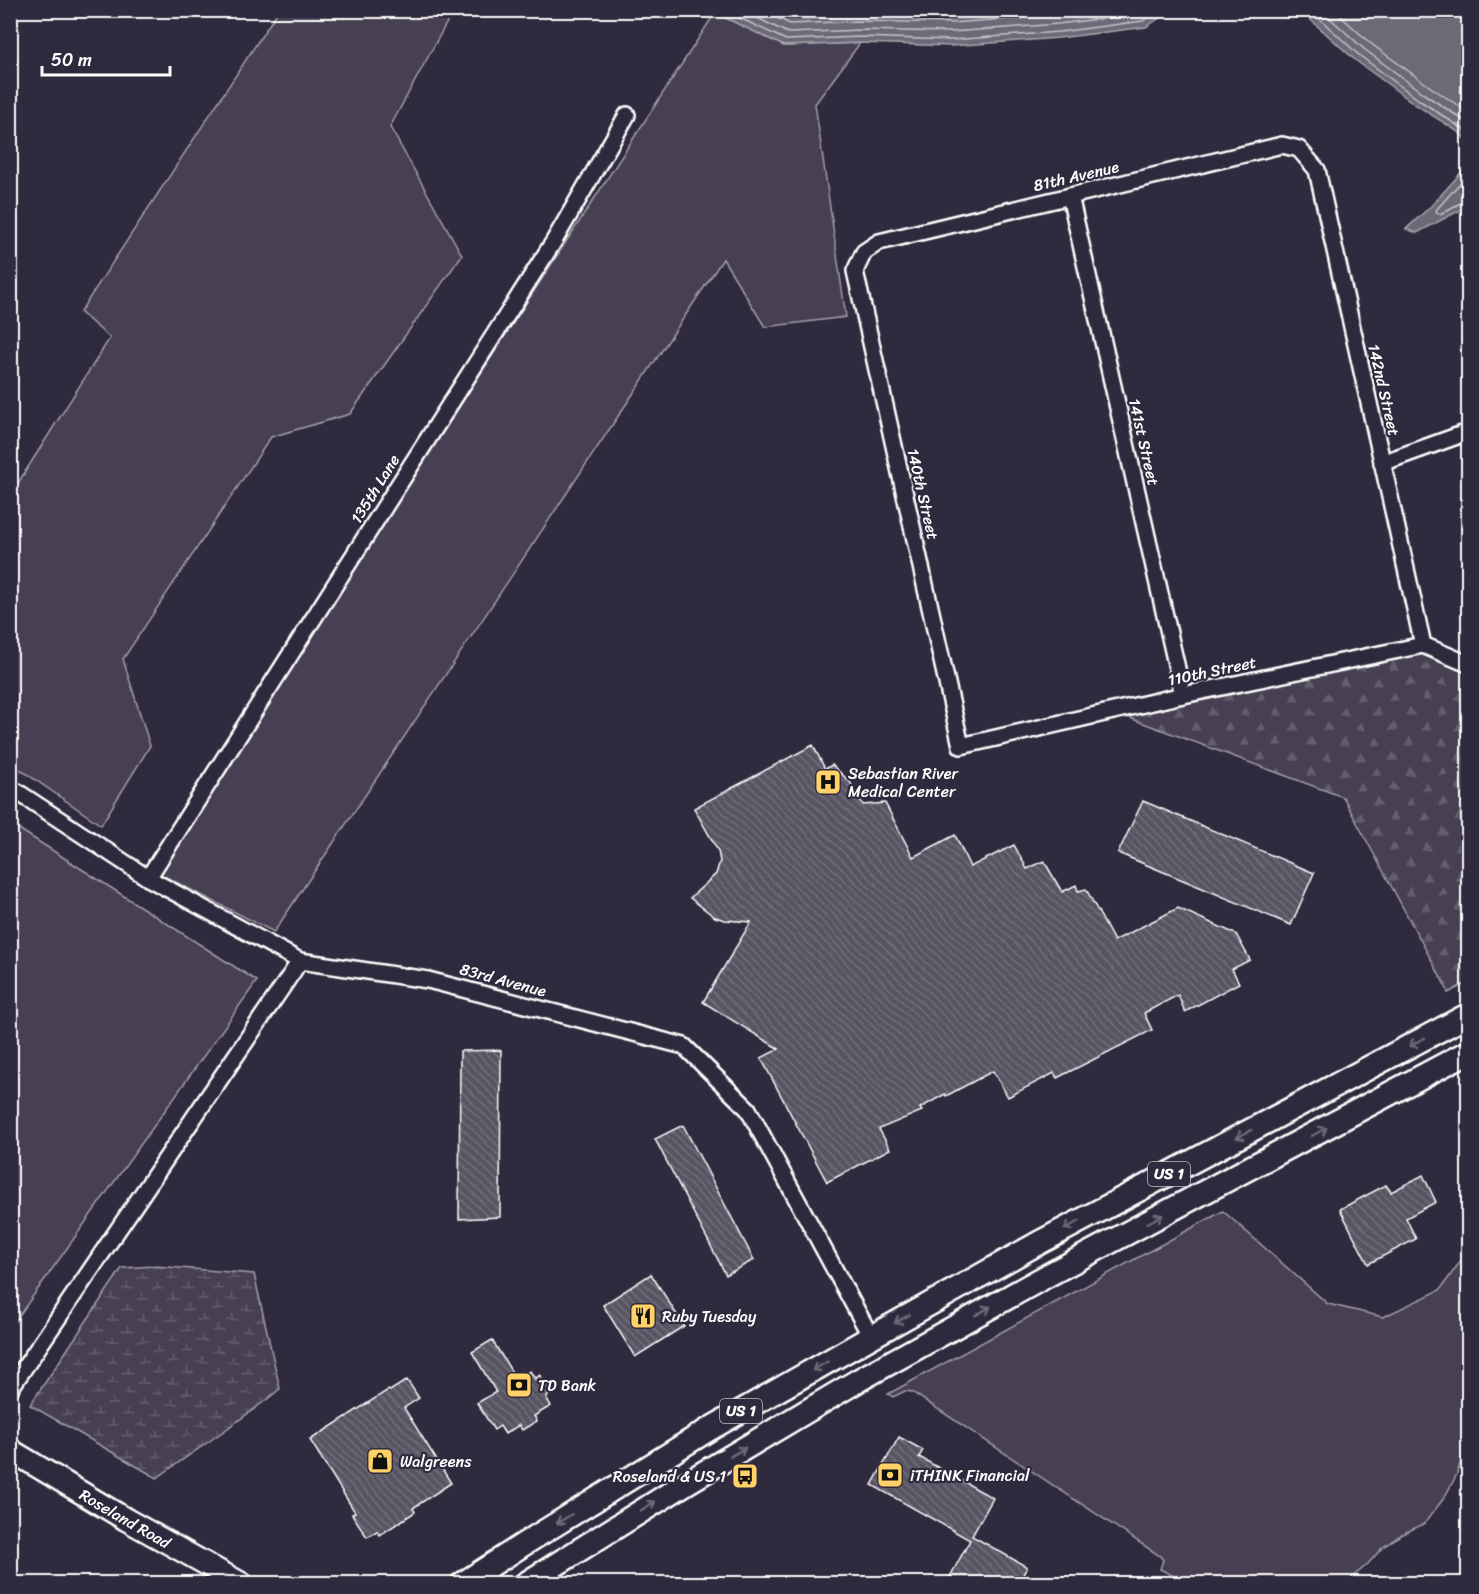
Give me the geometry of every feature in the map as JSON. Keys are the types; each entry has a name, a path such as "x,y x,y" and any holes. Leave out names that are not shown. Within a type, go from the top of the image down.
{"main road":[{"name":"US 1","path":"462,1584 708,1430 871,1337 1035,1245 1468,1015"},
{"name":"US 1","path":"525,1584 688,1482 847,1387 1052,1273 1468,1052"},
{"path":"847,1387 859,1372 866,1358 871,1337"},
{"name":"Roseland Road","path":"10,1450 127,1520 242,1584"}],"street":[{"name":"135th Lane","path":"148,879 548,251 627,115"},
{"name":"81th Avenue","path":"864,252 879,242 1282,145 1299,149"},
{"name":"142nd Street","path":"1299,149 1317,170 1422,645"},
{"name":"141st Street","path":"1070,196 1183,695"},
{"name":"140th Street","path":"864,252 855,271 961,746"},
{"path":"1382,463 1468,432"},
{"path":"1422,645 1468,664"},
{"name":"110th Street","path":"961,746 1183,695 1422,645"},
{"name":"83rd Avenue","path":"10,787 148,879 300,961 428,980 684,1046 748,1109 871,1337"},
{"path":"10,1389 300,961"}],"green space":[{"path":"278,11 453,11 390,127 462,255 350,414 271,437 123,659 150,746 101,825 11,763 11,494 110,338 80,312"},
{"path":"715,13 784,46 860,43 815,104 846,317 765,327 723,259 274,932 156,872"},
{"path":"1416,644 1468,667 1468,982 1448,993 1343,797 1124,716 1156,703"},
{"path":"11,824 257,981 11,1327"},
{"path":"1223,1211 1328,1304 1383,1317 1440,1290 1462,1259 1468,1255 1468,1443 1456,1476 1444,1498 1424,1524 1402,1534 1382,1548 1367,1565 1345,1583 1186,1583 1160,1569 1163,1560 1160,1556 912,1392 905,1391 893,1397 888,1394"},
{"path":"155,1266 254,1274 280,1389 157,1478 30,1405 122,1268"}],"water":[{"path":"711,11 1170,11 1146,27 1059,38 951,46 860,43 784,46"},
{"path":"1301,11 1468,11 1468,143 1460,133 1416,105 1355,60"},
{"path":"1468,165 1468,206 1417,233 1406,229 1431,206"}],"building":[{"path":"813,745 825,769 832,765 850,782 863,805 885,803 913,857 955,835 970,867 1014,845 1027,869 1044,861 1062,892 1076,885 1078,891 1086,889 1114,941 1178,908 1236,934 1250,960 1232,969 1239,983 1185,1012 1178,995 1144,1013 1152,1030 1057,1078 1054,1073 1008,1097 993,1071 946,1096 945,1094 920,1108 922,1111 879,1129 890,1149 827,1182 761,1058 779,1049 703,1002 751,922 715,917 690,898 716,874 720,861 718,851 694,808"},
{"path":"1143,801 1314,873 1291,925 1118,853"},
{"path":"501,1050 500,1217 459,1219 460,1051"},
{"path":"683,1125 754,1260 726,1275 655,1139"},
{"path":"1423,1175 1436,1202 1406,1218 1416,1239 1368,1264 1340,1209 1386,1185 1391,1192"},
{"name":"Ruby Tuesday","path":"651,1274 684,1326 635,1357 603,1305"},
{"name":"TD Bank","path":"492,1340 516,1379 530,1371 535,1379 540,1375 551,1394 546,1397 551,1406 534,1416 537,1421 522,1430 519,1425 505,1434 500,1426 494,1430 477,1403 496,1392 472,1352"},
{"name":"Walgreens","path":"407,1380 419,1398 404,1408 451,1483 413,1508 415,1512 380,1535 377,1531 367,1537 352,1514 355,1512 310,1440"},
{"path":"899,1437 923,1450 919,1457 993,1498 972,1536 1027,1567 1018,1584 946,1584 970,1540 872,1485"}],"place":[{"name":"Sebastian River Medical Center","path":"828,782"},
{"name":"Ruby Tuesday","path":"643,1316"},
{"name":"TD Bank","path":"519,1385"},
{"name":"Walgreens","path":"380,1461"},
{"name":"iTHINK Financial","path":"890,1475"},
{"name":"Roseland & US 1","path":"745,1476"}]}
